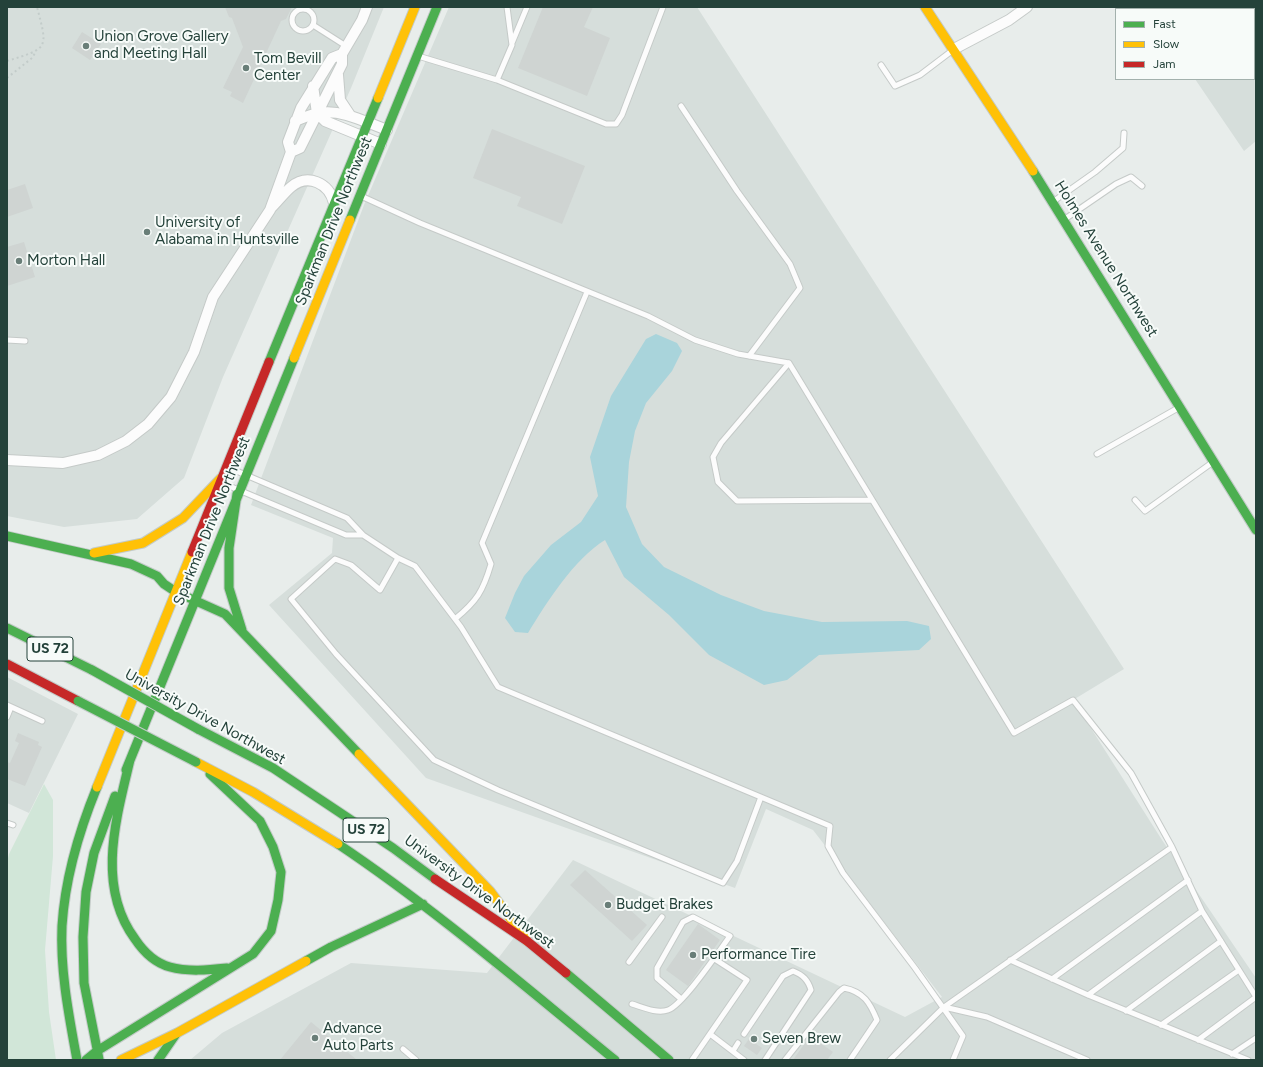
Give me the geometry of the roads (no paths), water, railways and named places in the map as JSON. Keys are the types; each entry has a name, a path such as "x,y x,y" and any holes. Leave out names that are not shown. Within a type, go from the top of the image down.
{"main road":[{"name":"Sparkman Drive Northwest","path":"77,1060 65,991 62,927 70,870 85,816 220,480 415,7"},
{"name":"Sparkman Drive Northwest","path":"98,1055 84,983 83,937 86,892 94,853 130,760 196,601 238,492 437,7"},
{"name":"Holmes Avenue Northwest","path":"925,7 1053,201 1256,530"},
{"path":"86,554 143,543 183,518 220,480"},
{"path":"238,492 229,548 229,588 243,633"},
{"path":"7,536 131,564 157,576 164,584 176,592 225,614 490,891 527,941"},
{"name":"University Drive Northwest","path":"7,628 92,670 198,729 273,768 393,848 447,888 527,941 621,1018 669,1060"},
{"name":"US 72","path":"7,664 196,762 230,778 305,822 423,904 615,1060"},
{"path":"130,760 114,826 111,864 114,896 122,921 138,944 161,964 192,971 228,968"},
{"path":"86,1060 98,1055 228,968 253,954 271,931 278,900 281,872 273,847 260,821 196,762"},
{"path":"121,1060 177,1032 331,947 423,904"},
{"path":"158,1060 177,1032"}],"street":[{"path":"291,152 300,148 342,64 344,50 362,20 367,7"},
{"path":"954,49 1009,20 1027,7"},
{"path":"270,210 291,152 288,142 295,121 313,86 332,58 344,50"},
{"path":"338,72 340,100 350,115"},
{"path":"313,86 317,113 325,121 381,144"},
{"path":"295,121 317,113 328,112 350,115 387,130"},
{"path":"7,460 63,463 98,455 126,441 148,424 171,397 194,352 213,297 270,210 292,187 307,180 322,184 332,195 334,203"}],"lane":[{"path":"507,7 512,45"},
{"path":"497,80 527,7"},
{"path":"418,56 497,80 606,124 616,124 622,115 663,7"},
{"path":"304,9 311,12 314,18 314,25 308,30 303,31 297,28 292,22 293,16 298,10 304,9"},
{"path":"314,25 344,50"},
{"path":"881,65 895,86 920,75 954,49"},
{"path":"681,106 737,191 790,264 800,288 749,356"},
{"path":"1053,201 1095,172 1123,148 1124,134"},
{"path":"1064,220 1116,184 1131,177 1142,186"},
{"path":"360,195 420,223 648,316 695,340 749,356 789,363 1014,733 1073,700 1131,773 1172,847 1202,911 1256,997 1198,1040"},
{"path":"455,619 473,604 485,584 491,564 482,543 587,292"},
{"path":"7,340 25,341"},
{"path":"789,363 721,443 713,457 718,482 737,501 872,500"},
{"path":"1097,454 1180,406"},
{"path":"1134,500 1145,510 1214,461"},
{"path":"226,466 347,518 363,535 398,558 414,566 455,619 498,687 830,826 828,846 843,873 944,1008 963,1036 953,1060"},
{"path":"220,480 238,492 346,535 363,535"},
{"path":"398,558 380,590 351,565 335,559 291,599 336,654 434,760 498,790 723,883 737,861 761,797"},
{"path":"7,717 9,706 42,721"},
{"path":"7,823 13,825"},
{"path":"890,1060 944,1008 1172,847"},
{"path":"1052,979 1188,880"},
{"path":"1088,995 1202,911"},
{"path":"629,962 662,917"},
{"path":"632,1004 654,1011 668,1010 681,999 730,936 693,917 684,922 657,968 657,978 681,999"},
{"path":"1126,1011 1221,941"},
{"path":"692,1060 747,980 713,958"},
{"path":"1010,960 1126,1011 1248,1060"},
{"path":"1161,1025 1239,970"},
{"path":"744,1034 783,976 793,971 801,975 809,982 811,990 765,1060"},
{"path":"785,1060 839,992 844,988 852,990 870,1003 877,1020 850,1060"},
{"path":"944,1008 987,1017 1087,1060"},
{"path":"710,1034 744,1060"},
{"path":"1232,1054 1256,1038"},
{"path":"733,1051 738,1044"},
{"path":"403,1049 416,1060"}],"water":[{"path":"656,334 677,343 682,351 672,371 646,403 635,431 629,462 626,507 642,544 664,567 721,595 764,611 822,622 907,621 929,626 931,639 919,650 819,655 787,680 764,685 709,655 669,615 624,577 605,540 583,558 562,582 528,633 515,632 505,618 524,576 551,545 581,522 598,496 590,457 611,396 646,339"}],"place":[{"name":"Union Grove Gallery and Meeting Hall","path":"86,46"},
{"name":"Tom Bevill Center","path":"246,68"},
{"name":"University of Alabama in Huntsville","path":"147,232"},
{"name":"Morton Hall","path":"19,261"},
{"name":"Budget Brakes","path":"608,905"},
{"name":"Performance Tire","path":"693,955"},
{"name":"Advance Auto Parts","path":"315,1038"},
{"name":"Seven Brew","path":"754,1039"}]}
